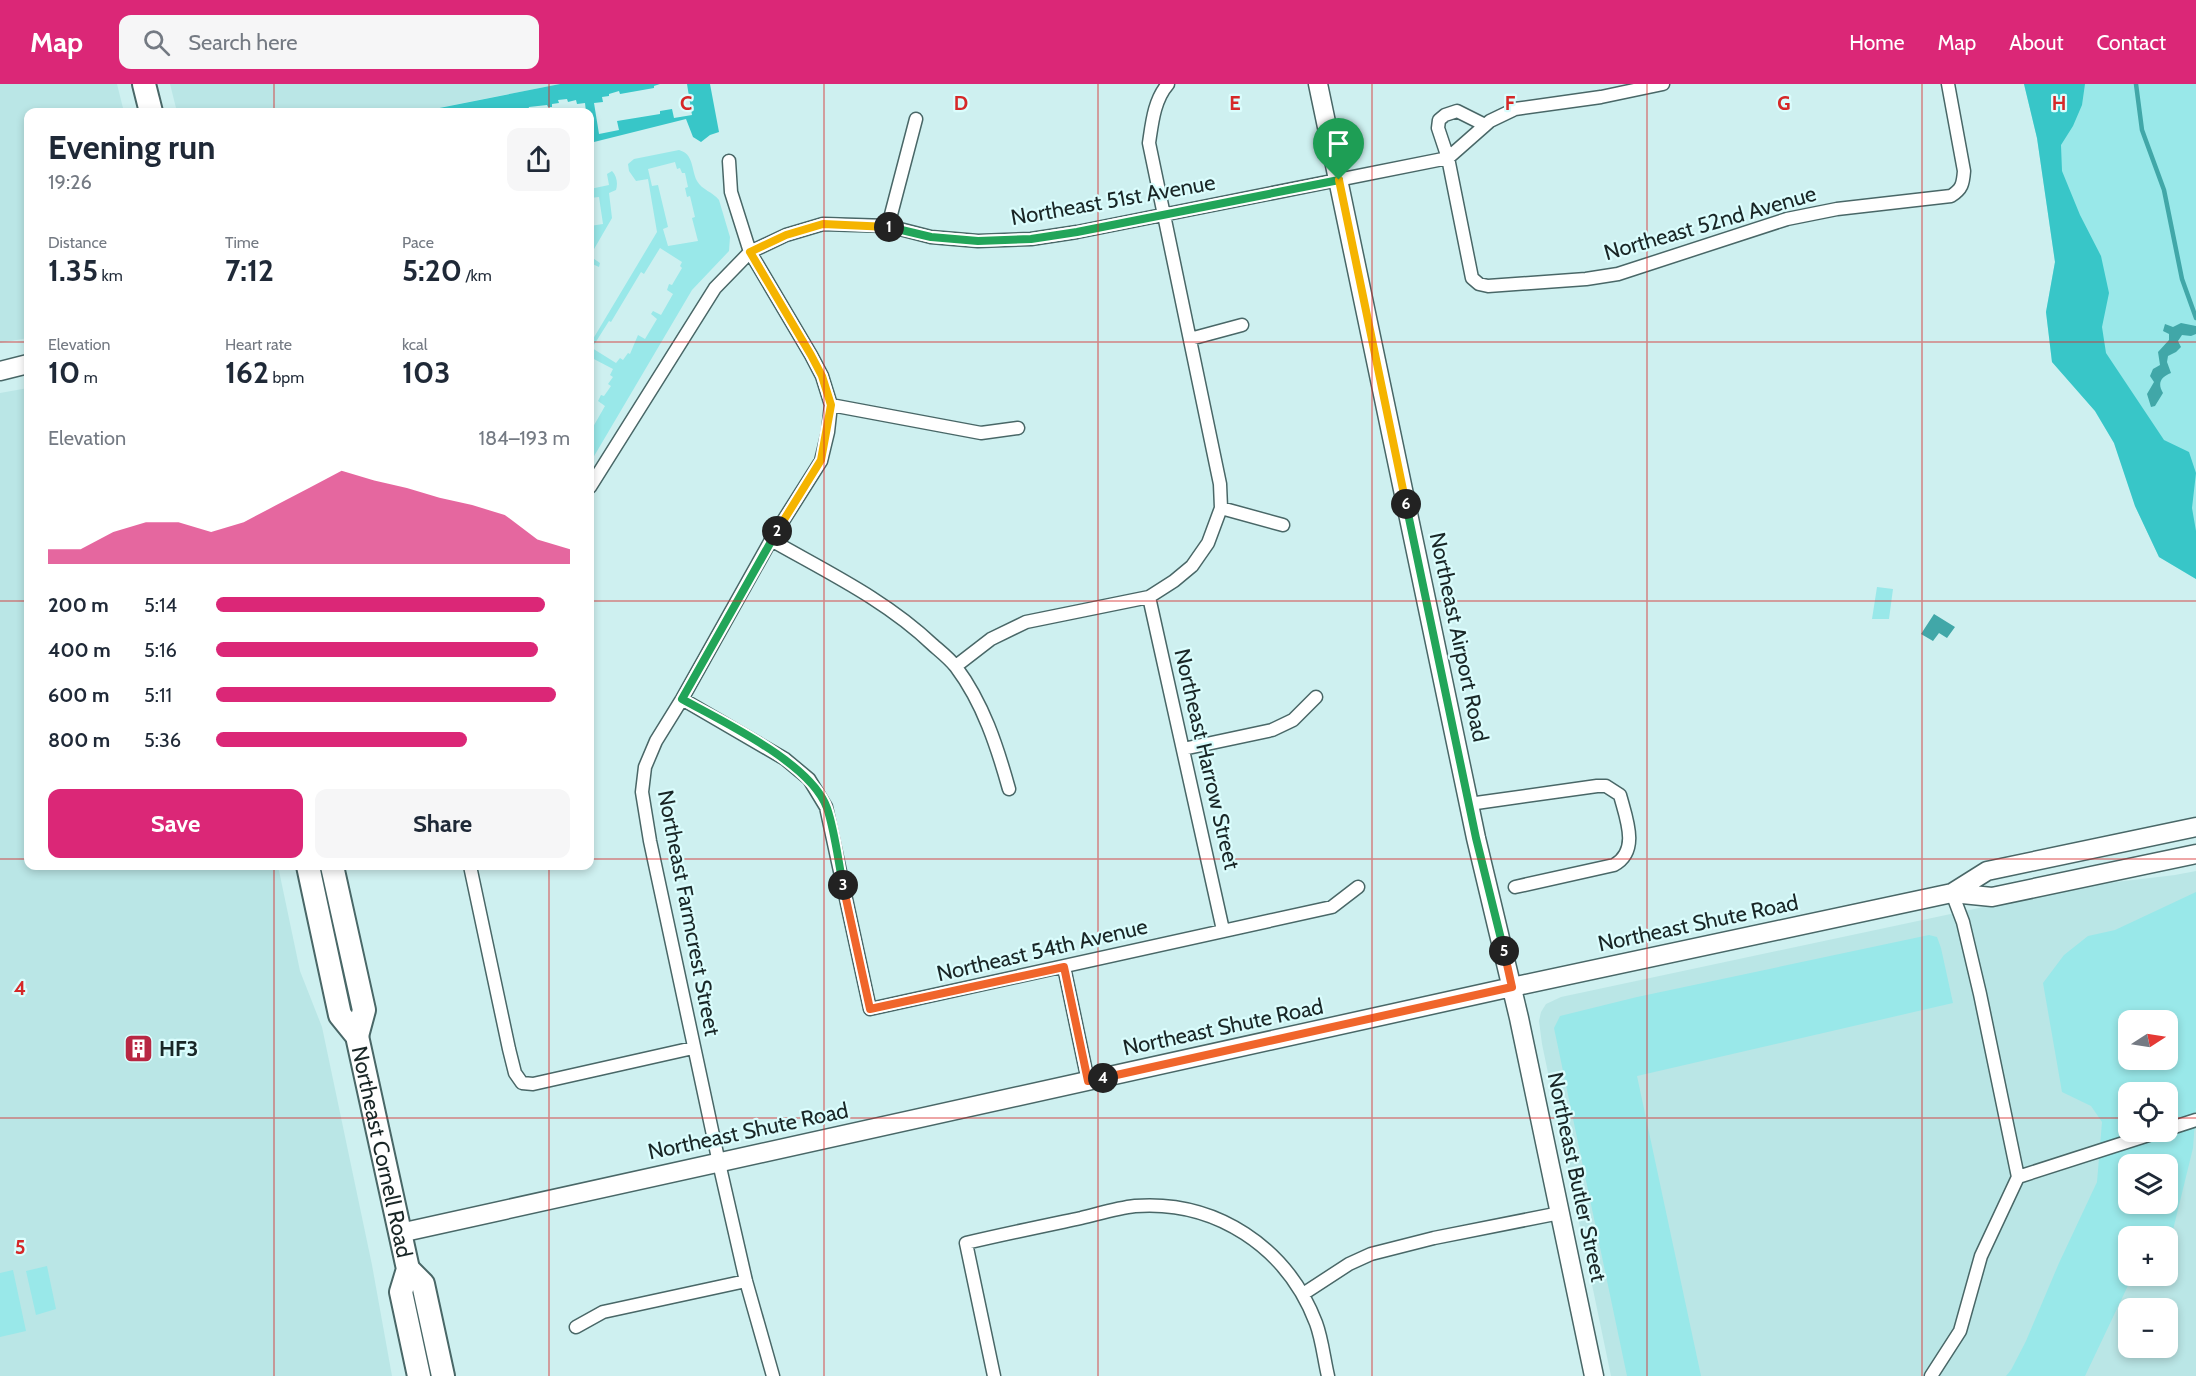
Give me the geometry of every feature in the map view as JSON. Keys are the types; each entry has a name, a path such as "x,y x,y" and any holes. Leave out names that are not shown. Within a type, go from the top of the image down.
{"highway":[{"path":"144,84 150,108"},
{"name":"Northeast Cornell Road","path":"309,870 340,1014 357,1036 408,1269 401,1292 419,1376"},
{"name":"Northeast Cornell Road","path":"333,870 364,1011 357,1036"},
{"name":"Northeast Cornell Road","path":"408,1269 423,1284 443,1376"}],"main road":[{"name":"Northeast Airport Road","path":"1318,84 1469,804 1512,987"},
{"path":"0,371 24,365"},
{"name":"Northeast Shute Road","path":"1952,893 1987,872 2196,827"},
{"name":"Northeast Shute Road","path":"400,1233 1512,987 1952,893 1992,897 2196,854"},
{"name":"Northeast Butler Street","path":"1512,987 1594,1376"}],"street":[{"path":"956,666 991,639 1026,622 1149,597 1192,566 1208,543 1221,508 1220,484 1149,143 1153,116 1163,90 1168,84"},
{"path":"1485,125 1457,111 1444,115 1439,120 1438,128 1448,158 1502,113 1515,109 1601,97 1663,84"},
{"name":"Northeast 52nd Avenue","path":"1448,158 1472,278 1479,284 1488,286 1586,279 1618,274 1787,219 1837,209 1951,196 1964,183 1964,171 1948,84"},
{"path":"888,226 916,119"},
{"name":"Northeast 51st Avenue","path":"594,481 715,288 750,252 786,235 823,224 888,226 931,237 978,241 1031,239 1164,215 1448,158"},
{"name":"Northeast Farmcrest Street","path":"729,161 731,192 750,252 811,355 822,376 831,405 821,460 771,540 656,741 645,767 642,792 693,1048 746,1281 773,1376"},
{"path":"1190,339 1242,325"},
{"path":"831,405 981,433 1018,428"},
{"path":"1221,508 1283,525"},
{"path":"771,540 883,603 927,638 956,666 986,718 1009,789"},
{"name":"Northeast Harrow Street","path":"1149,597 1223,930"},
{"path":"1183,749 1272,730 1293,720 1316,697"},
{"name":"Northeast 54th Avenue","path":"682,699 785,759 809,779 826,807 870,1009 1332,907 1358,887"},
{"path":"1469,804 1597,786 1606,786 1620,795 1629,834 1628,852 1623,860 1614,865 1515,887"},
{"path":"471,870 509,1049 515,1073 522,1083 534,1084 693,1048"},
{"path":"1931,1376 1960,1331 1981,1256 2018,1177 1975,973 1952,893"},
{"path":"1064,967 1088,1081"},
{"path":"2178,1126 2196,1120"},
{"path":"2018,1177 2129,1142"},
{"path":"994,1376 966,1243 1134,1206 1190,1210 1219,1218 1258,1242 1283,1266 1303,1294 1317,1324 1328,1376"},
{"path":"1303,1294 1349,1264 1371,1254 1434,1238 1560,1213"},
{"path":"576,1327 603,1312 746,1281"}],"shaded area":[{"path":"0,84 117,84 123,108 24,108 24,339 0,343"},
{"path":"170,84 560,84 438,108 176,108"},
{"path":"560,84 660,84 654,88 620,94 619,91 602,97 603,102 594,103 599,134 619,130 617,121 660,114 660,111 672,109 674,118 692,115 687,84 710,84 719,132 701,142 693,137 686,119 594,142 594,108 586,108 585,103 577,104 576,100 568,102 567,99 558,100 559,103 552,104 552,107 547,105 529,108 439,108"},
{"path":"2024,84 2196,84 2196,579 2159,557 2135,506 2114,443 2095,411 2052,362 2046,312 2055,262 2037,138"},
{"path":"2024,84 2085,84 2082,105 2061,145 2062,171 2080,215 2101,256 2109,293 2102,327 2106,353 2164,440 2189,452 2196,473 2192,508 2196,531 2196,579 2159,557 2135,506 2114,443 2095,411 2052,362 2046,312 2055,262 2037,138"},
{"path":"679,150 684,152 690,158 699,184 719,200 730,237 729,251 692,290 594,456 594,425 605,406 598,401 611,386 608,384 613,377 610,375 613,369 594,359 594,349 616,363 620,358 623,360 628,353 630,354 638,335 645,339 657,319 651,314 653,311 661,315 673,294 667,290 669,284 672,285 682,268 680,266 682,262 660,248 644,274 641,272 611,322 609,321 594,345 594,337 657,232 648,179 636,181 629,171 628,164 634,159","holes":["675,162 677,169 680,168 682,173 685,173 688,187 685,188 687,197 690,196 695,217 692,218 698,241 668,246 663,229 668,227 658,185 652,186 648,169"]},
{"path":"612,171 617,183 616,190 609,193 612,218 594,249 594,225 603,224 599,197 594,198 594,188 609,185 607,174"},
{"path":"594,259 600,263 599,267 594,265"},
{"path":"2181,323 2196,326 2196,334 2182,335 2178,341 2181,347 2168,356 2167,362 2171,373 2161,381 2160,386 2163,393 2155,406 2151,407 2147,394 2154,382 2150,376 2153,369 2160,365 2158,352 2169,340 2169,334 2163,331 2165,324 2173,327"},
{"path":"24,389 24,870 279,870 300,971 322,1027 372,1265 392,1376 0,1376 0,393"},
{"path":"1877,587 1893,589 1889,619 1872,619"},
{"path":"1934,614 1955,627 1947,638 1939,633 1933,641 1921,634"},
{"path":"2196,871 2196,1376 1611,1376 1542,1044 1539,1021 1546,1004 1561,997 2082,886"},
{"path":"2196,892 2196,1107 2193,1148 2178,1209 2178,1154 2118,1154 2118,1214 2177,1214 2174,1226 2118,1226 2118,1286 2128,1286 2122,1298 2118,1298 2118,1307 2085,1376 2006,1376 2026,1341 2097,1182 2102,1122 2091,1106 2062,1092 2043,983 2064,955 2088,936 2115,930"},
{"path":"1929,935 1937,937 1941,948 1953,1003 1637,1076 1701,1376 1627,1376 1554,1028 1560,1016 1637,997"},
{"path":"47,1266 56,1309 36,1315 26,1271"},
{"path":"13,1270 26,1331 0,1337 0,1273"}],"waterway":[{"path":"2136,84 2142,130 2164,190 2182,279 2196,318"}],"place":[{"name":"HF3","path":"138,1048"}],"route":[{"path":"1339,180 1476,838 1512,987 1088,1081 1064,967 870,1009 826,807 809,779 785,759 682,699 771,540 821,460 828,432 831,405 822,376 750,252 786,235 823,224 888,226 931,237 978,241 1031,239 1339,180"}]}
